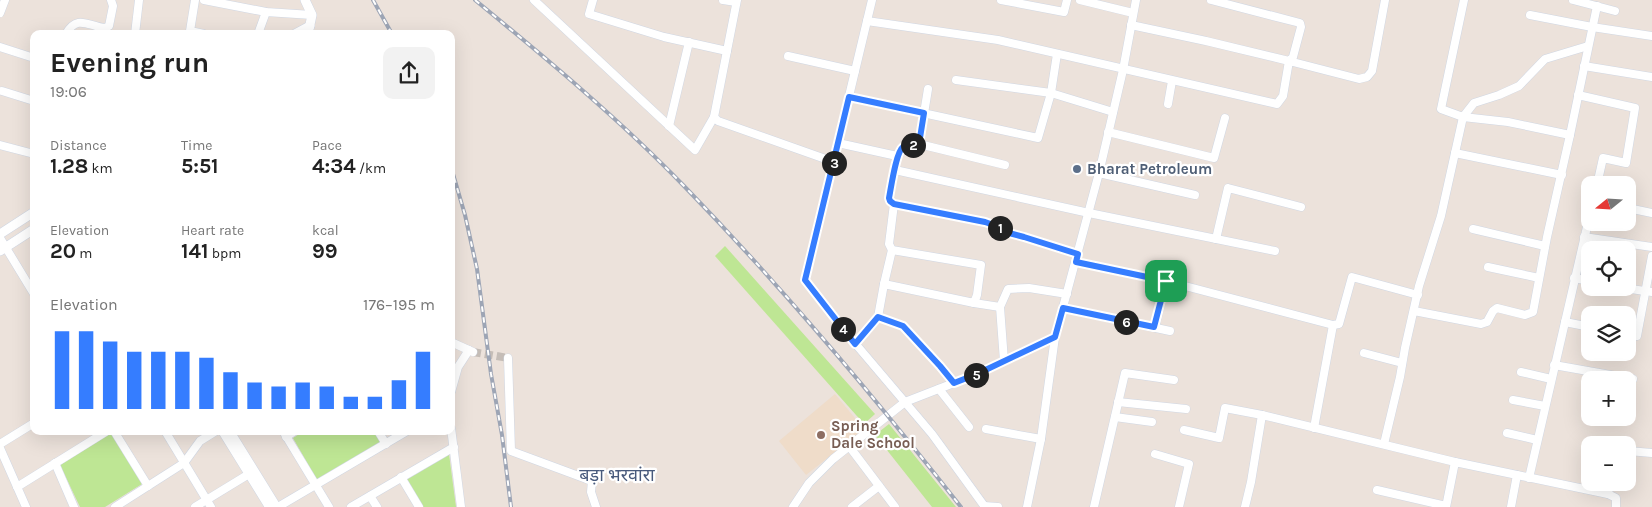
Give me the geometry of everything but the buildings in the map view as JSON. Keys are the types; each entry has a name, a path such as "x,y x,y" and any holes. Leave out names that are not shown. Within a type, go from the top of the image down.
{"street":[{"path":"0,13 5,0"},
{"path":"68,30 72,24 77,22 105,28 109,26 113,6 111,0"},
{"path":"135,30 139,0"},
{"path":"190,30 195,0"},
{"path":"204,0 266,12 312,15"},
{"path":"305,0 312,15"},
{"path":"534,0 695,150 714,117 737,1 723,0"},
{"path":"592,0 589,14 664,37 727,51"},
{"path":"872,0 805,280 855,344 932,434 985,506 998,507"},
{"path":"1001,0 1064,12 1067,0"},
{"path":"1080,0 1133,13"},
{"path":"1027,507 1041,439 1055,337 1099,172 1123,70 1136,0"},
{"path":"867,20 998,40 1277,104 1283,96 1289,61 1293,57 1301,27 1300,22 1211,0"},
{"path":"1131,25 1206,41 1359,79 1367,77 1372,71 1386,0"},
{"path":"1464,0 1441,109 1463,116 1508,122 1570,135"},
{"path":"1573,0 1615,11"},
{"path":"1414,310 1481,324 1487,322 1493,311 1497,308 1529,314 1534,310 1545,246 1562,175 1597,6"},
{"path":"259,30 266,12"},
{"path":"304,30 312,15"},
{"path":"1530,15 1652,36"},
{"path":"669,126 690,42"},
{"path":"1384,444 1422,276 1441,216 1463,116 1474,103 1519,86 1545,59 1588,46"},
{"path":"0,47 30,57"},
{"path":"849,97 1038,138 1051,94 1057,54"},
{"path":"788,56 855,71"},
{"path":"1584,66 1652,77"},
{"path":"956,80 1051,94 1113,112"},
{"path":"1168,104 1172,81"},
{"path":"919,144 928,89"},
{"path":"2,91 30,100"},
{"path":"1578,95 1635,108 1626,163 1604,158 1599,176"},
{"path":"714,117 718,121 834,162"},
{"path":"1108,132 1214,158 1225,118"},
{"path":"838,143 897,156"},
{"path":"1005,165 919,144 904,146 897,156 896,170 889,198 894,204 985,222 1077,258 1333,325 1339,324 1342,317 1352,277 1418,295"},
{"path":"0,145 30,153"},
{"path":"1455,153 1562,175"},
{"path":"896,170 1089,213 1275,251"},
{"path":"1099,172 1195,195"},
{"path":"1216,239 1228,188 1301,207"},
{"path":"855,344 878,317 892,250 889,244 894,204"},
{"path":"1636,210 1652,213"},
{"path":"0,234 30,215"},
{"path":"1473,229 1545,246"},
{"path":"1529,478 1586,231"},
{"path":"3,249 30,232"},
{"path":"1584,237 1652,247"},
{"path":"0,238 3,249 30,288"},
{"path":"892,250 981,265 977,295 974,303"},
{"path":"1636,336 1648,292 1652,256"},
{"path":"1488,267 1539,278"},
{"path":"1574,278 1581,279"},
{"path":"1154,327 1166,281"},
{"path":"884,284 1000,307"},
{"path":"1004,361 1000,307 1008,289 1029,288 1067,294"},
{"path":"1063,308 1170,331"},
{"path":"878,317 903,326 954,383"},
{"path":"1565,322 1581,325"},
{"path":"1314,428 1333,325"},
{"path":"793,507 809,483 849,446 905,402 977,374 1055,337"},
{"path":"455,344 471,351 458,367 455,378"},
{"path":"1364,353 1402,364"},
{"path":"508,358 511,451 592,481 592,492 596,507"},
{"path":"1554,365 1588,371"},
{"path":"1521,372 1551,379"},
{"path":"1094,507 1125,373 1174,380"},
{"path":"939,389 969,427"},
{"path":"1513,400 1545,406"},
{"path":"1118,402 1186,409"},
{"path":"1184,430 1219,438 1225,408 1262,415 1455,462 1608,494 1616,498 1616,507"},
{"path":"1245,507 1262,415"},
{"path":"1115,418 1152,422"},
{"path":"0,444 30,425"},
{"path":"986,429 1041,439"},
{"path":"1507,433 1537,440"},
{"path":"17,487 100,435"},
{"path":"116,435 148,486"},
{"path":"167,435 209,504"},
{"path":"115,507 184,463 200,441 210,435"},
{"path":"225,435 269,507"},
{"path":"232,435 277,507 401,435"},
{"path":"285,435 329,507"},
{"path":"380,435 386,444"},
{"path":"452,435 461,507"},
{"path":"849,446 895,507"},
{"path":"351,507 454,447"},
{"path":"0,448 26,507"},
{"path":"1636,452 1652,453"},
{"path":"1154,454 1189,464 1179,507"},
{"path":"1377,490 1446,507 1455,462"},
{"path":"55,463 74,507"},
{"path":"195,507 209,504 249,474"},
{"path":"1510,507 1517,475"},
{"path":"401,478 419,507"},
{"path":"852,507 879,486"},
{"path":"370,496 377,507"}],"shaded area":[{"name":"Spring Dale School","path":"835,394 864,429 806,475 779,441"}],"green space":[{"path":"725,246 875,414 864,424 715,256"},
{"path":"889,424 956,507 932,507 875,435"},
{"path":"108,435 112,435 142,484 105,507 80,507 60,465"},
{"path":"298,435 377,435 381,442 317,480 293,438"},
{"path":"449,454 456,507 423,507 406,480"}],"tunnel":[{"path":"473,352 508,358"}],"railway":[{"path":"373,0 390,30"},
{"path":"475,0 608,113 684,186 827,343 961,507"},
{"path":"455,181 477,269 511,507"}],"place":[{"name":"Bharat Petroleum","path":"1077,169"},
{"name":"Spring Dale School","path":"821,435"}],"district":[{"name":"बड़ा भरवांरा","path":"617,475"}],"route":[{"path":"849,97 924,113 919,144 904,146 897,156 889,198 894,204 985,222 1009,233 1078,254 1076,262 1166,281 1154,327 1063,308 1055,337 954,383 903,326 878,317 855,344 805,280 849,97"}]}
